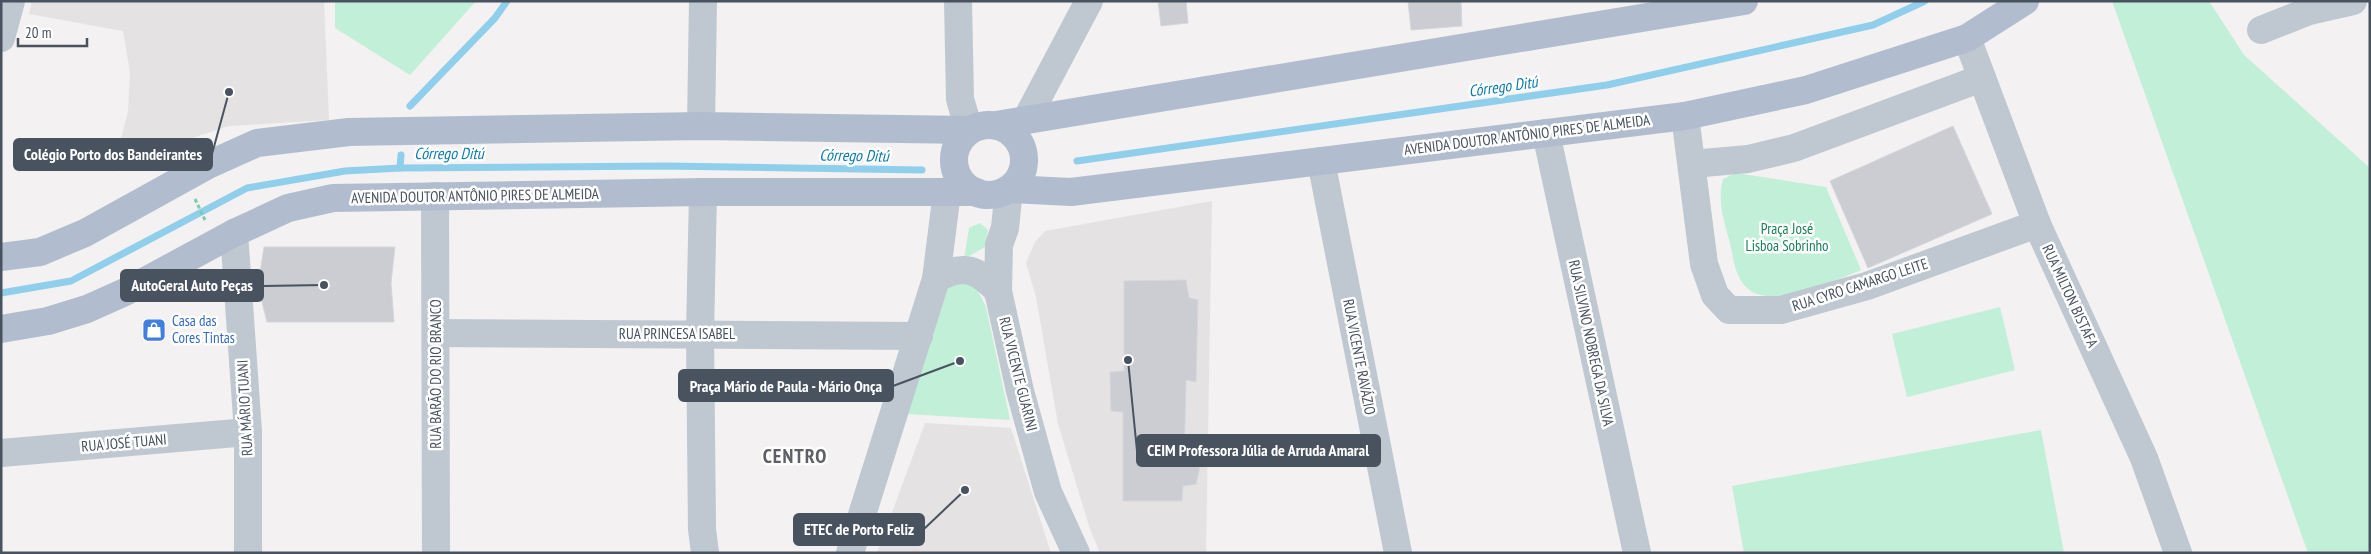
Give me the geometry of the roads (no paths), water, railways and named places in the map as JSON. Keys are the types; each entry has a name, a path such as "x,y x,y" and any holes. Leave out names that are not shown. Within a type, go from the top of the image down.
{"main road":[{"name":"AVENIDA DOUTOR ANTÔNIO PIRES DE ALMEIDA","path":"1009,189 1071,192 1685,116 1806,90 1967,38 2026,1"},
{"path":"1,257 40,252 85,233 208,165 257,143 350,132 701,126 969,130 980,126 996,125 1736,2"},
{"path":"969,130 960,139 956,150 954,162 957,174 964,184 976,192 994,195 1009,189 1021,176 1024,154 1021,144 1013,133 996,125"},
{"name":"AVENIDA DOUTOR ANTÔNIO PIRES DE ALMEIDA","path":"1,329 48,321 87,309 125,292 234,233 288,208 333,198 703,192 976,192"}],"street":[{"path":"1,38 11,1"},
{"path":"701,126 703,1"},
{"path":"958,1 960,99 969,130"},
{"path":"1026,120 1089,1"},
{"path":"2261,30 2309,11 2353,1"},
{"name":"RUA MILTON BISTAFA","path":"1967,38 2037,224 2144,458 2178,553"},
{"path":"1692,164 1748,159 1794,148 1982,78"},
{"name":"RUA CYRO CAMARGO LEITE","path":"1685,116 1704,264 1715,295 1728,310 1781,310 1867,286 2037,224"},
{"name":"RUA SILVINO NOBREGA DA SILVA","path":"1546,133 1637,553"},
{"name":"RUA VICENTE RAVÁZIO","path":"1320,161 1398,553"},
{"name":"RUA VICENTE GUARINI","path":"1009,189 1005,228 999,245 998,291 1020,391 1048,492 1076,553"},
{"path":"703,192 700,334 702,529 704,553"},
{"path":"850,553 936,279 947,192"},
{"name":"RUA BARÃO DO RIO BRANCO","path":"435,196 436,553"},
{"name":"RUA MÁRIO TUANI","path":"234,233 248,432 248,553"},
{"path":"936,279 948,272 963,269 977,272 998,291"},
{"name":"RUA PRINCESA ISABEL","path":"436,333 919,336"},
{"name":"RUA JOSÉ TUANI","path":"1,453 248,432"}],"waterway":[{"path":"410,106 495,18 507,1"},
{"name":"Córrego Ditú","path":"1077,161 1607,85 1873,25 1925,1"},
{"path":"400,168 401,155"},
{"name":"Córrego Ditú","path":"1,293 71,281 247,188 345,171 400,168 665,166 922,170"}],"place":[{"name":"Colégio Porto dos Bandeirantes","path":"229,92"},
{"name":"AutoGeral Auto Peças","path":"324,285"},
{"name":"Casa das Cores Tintas","path":"154,330"},
{"name":"CEIM Professora Júlia de Arruda Amaral","path":"1128,360"},
{"name":"Praça Mário de Paula - Mário Onça","path":"960,361"},
{"name":"ETEC de Porto Feliz","path":"965,490"}],"district":[{"name":"CENTRO","path":"795,456"}],"park label":[{"name":"Praça José Lisboa Sobrinho","path":"1787,238"}]}
